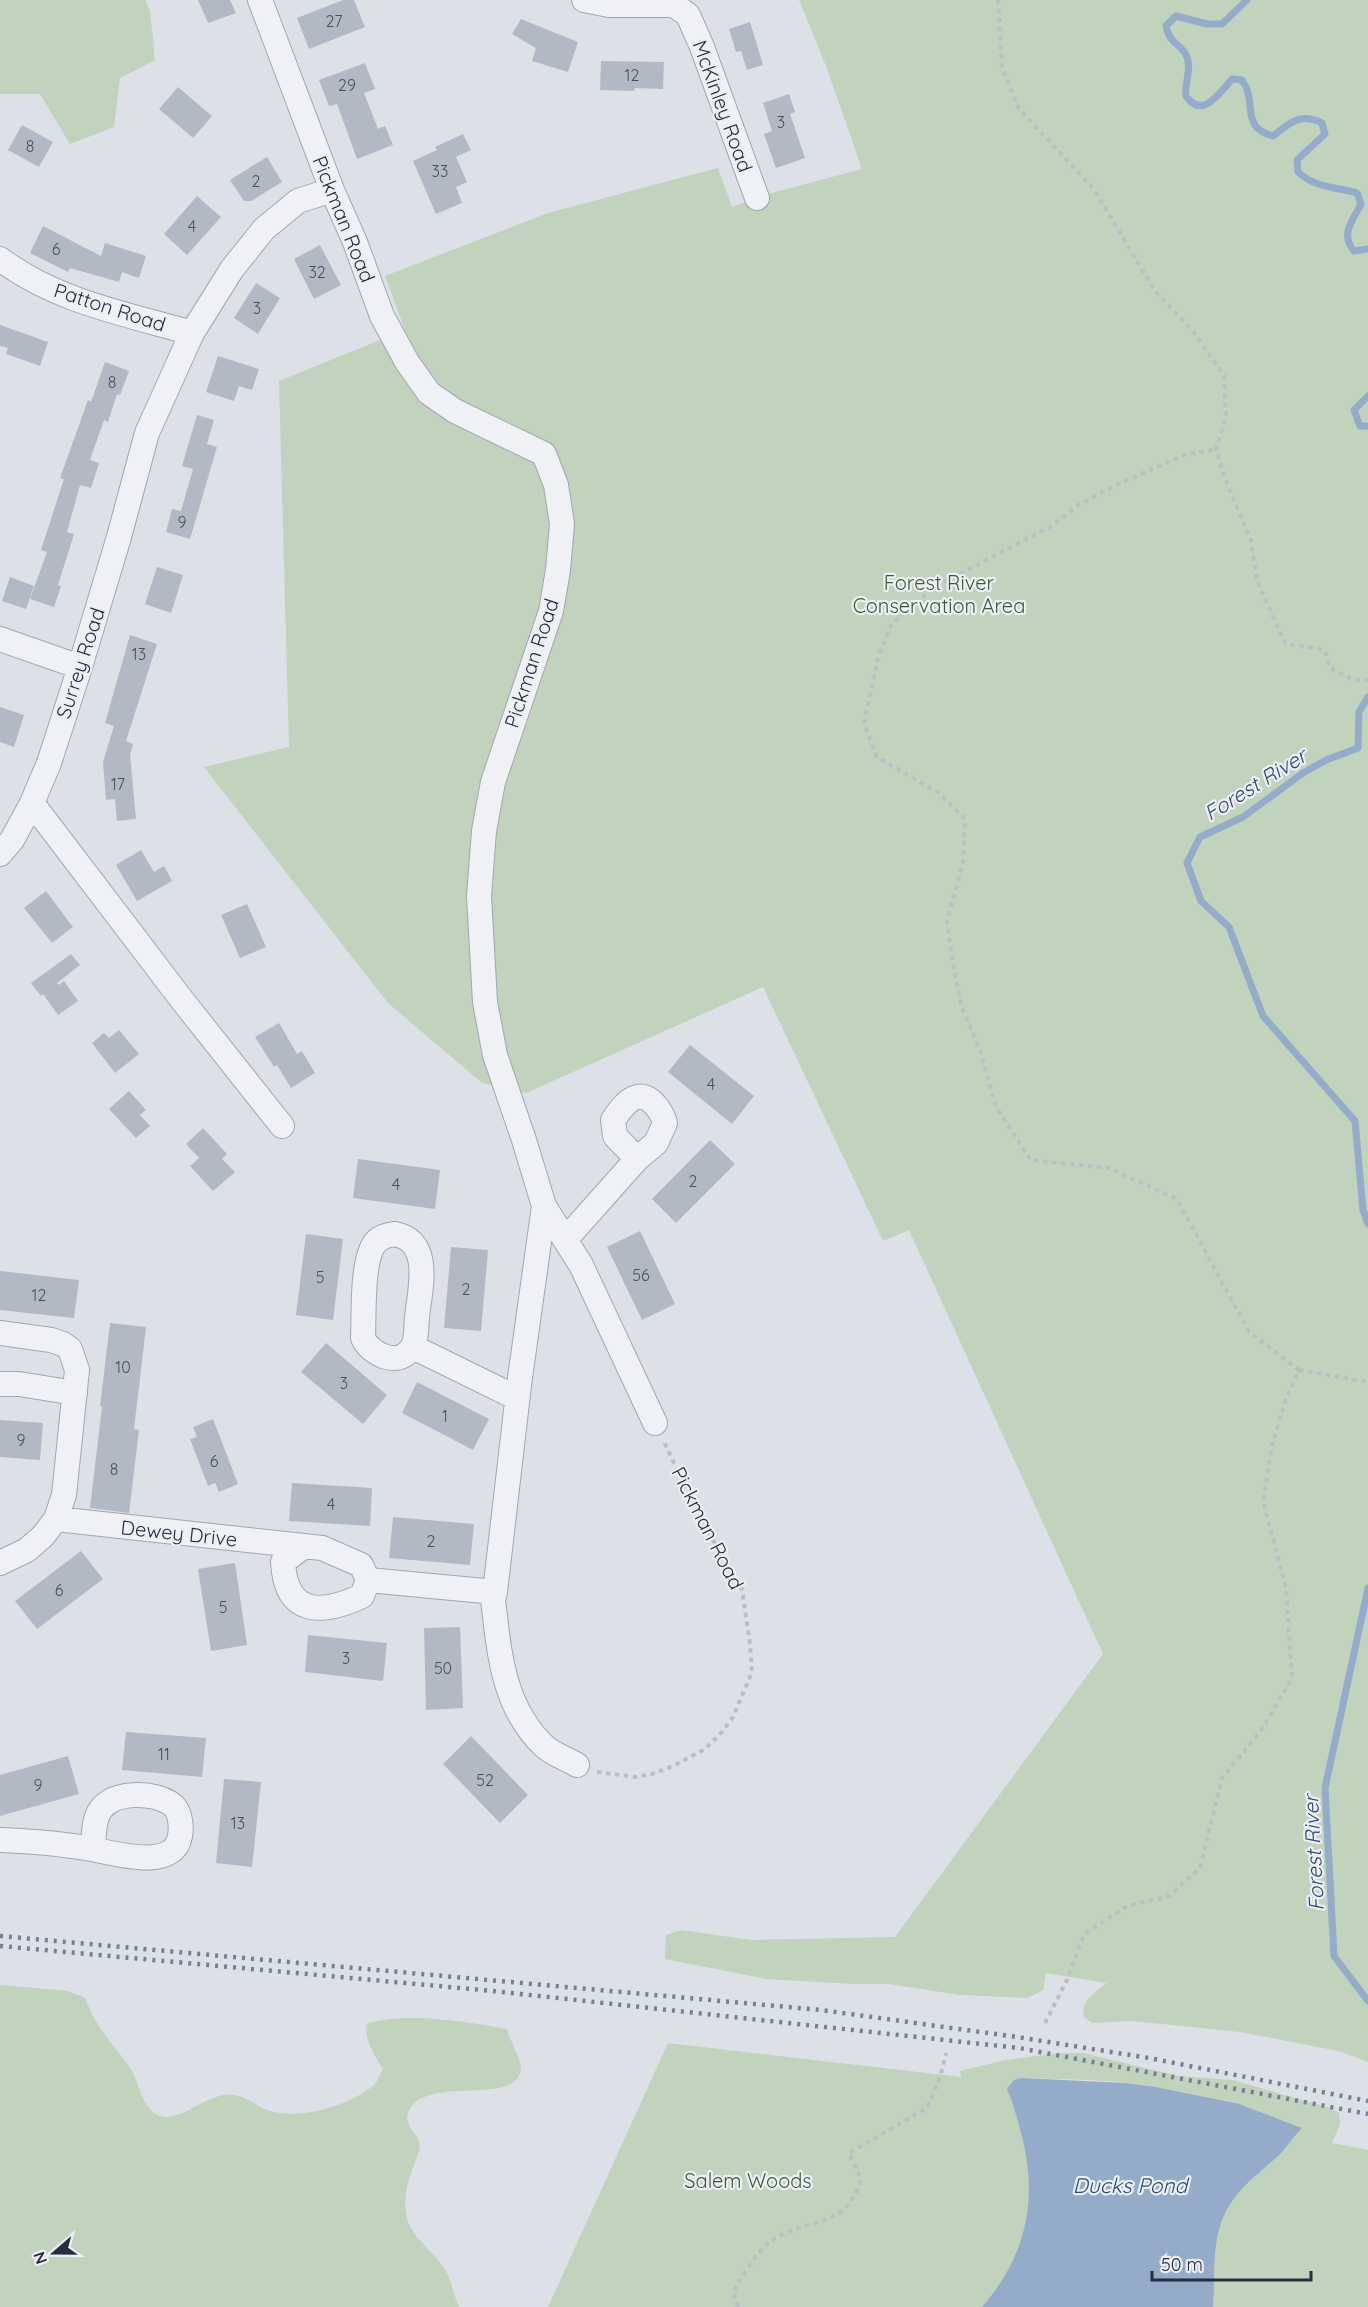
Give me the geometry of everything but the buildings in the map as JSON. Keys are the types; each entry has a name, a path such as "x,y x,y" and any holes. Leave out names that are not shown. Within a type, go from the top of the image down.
{"street":[{"name":"Pickman Road","path":"260,0 332,189 355,242 381,316 407,362 429,393 455,411 543,454 556,485 562,524 551,611 493,782 484,831 479,896 485,1002 495,1055 544,1206 581,1265 655,1424"},
{"name":"McKinley Road","path":"584,0 609,5 674,5 688,15 757,198"},
{"name":"Surrey Road","path":"0,854 12,840 32,803 49,763 119,537 147,433 192,333 232,269 264,229 298,201 332,189"},
{"name":"Patton Road","path":"0,260 17,272 61,294 192,333"},
{"path":"0,639 80,667"},
{"path":"32,803 188,1008 282,1126"},
{"path":"565,1240 636,1159"},
{"name":"Pickman Road","path":"544,1206 517,1398 493,1599 501,1667 516,1708 526,1726 546,1748 577,1765"},
{"path":"387,1235 406,1237 414,1242 420,1257 421,1284 413,1347 403,1357 395,1359 375,1352 366,1345 363,1338 367,1270 372,1247 387,1235"},
{"path":"0,1333 51,1340 63,1344 70,1349 77,1370 64,1495 56,1519 43,1536 27,1550 0,1563"},
{"path":"413,1347 517,1398"},
{"path":"0,1384 19,1384 75,1393"},
{"name":"Dewey Drive","path":"56,1519 322,1548 345,1556 361,1565 368,1580"},
{"path":"303,1546 283,1562 284,1580 292,1597 309,1607 329,1609 347,1603 362,1596 368,1580 495,1592"},
{"path":"0,1839 93,1849"}],"path":[{"path":"998,0 1002,67 1019,109 1093,188 1155,291 1193,331 1224,376 1226,417 1216,449 1224,476 1251,541 1257,581 1285,643 1297,648 1314,646 1325,651 1330,668 1354,680 1368,680"},
{"path":"1216,449 1184,455 1116,485 1077,506 1053,525 935,587 892,623 879,654 864,723 877,757 939,793 965,819 963,862 947,921 952,963 962,1008 980,1050 996,1107 1031,1160 1109,1168 1177,1199 1250,1332 1299,1370 1368,1382"},
{"path":"1046,2023 1067,1980 1084,1934 1126,1906 1168,1896 1200,1868 1222,1778 1260,1732 1292,1678 1286,1588 1263,1501 1272,1445 1286,1399 1299,1370"},
{"name":"Pickman Road","path":"577,1765 598,1773 636,1777 652,1774 687,1759 705,1749 722,1732 733,1717 752,1672 742,1590 701,1519 655,1424"},
{"path":"738,2307 733,2292 755,2258 772,2240 821,2222 844,2210 855,2196 861,2180 849,2152 927,2108 941,2074 946,2053"}],"green space":[{"path":"0,0 145,0 150,10 155,60 120,78 114,127 70,144 40,94 0,94"},
{"name":"Forest River Conservation Area","path":"799,0 1368,0 1368,2062 1339,2051 1240,2032 1133,2021 1092,2023 1084,2017 1085,2006 1090,1997 1106,1983 1046,1973 1043,1990 1028,1998 960,1995 889,1984 766,1979 665,1959 666,1935 681,1930 751,1940 895,1937 1103,1654 909,1230 883,1241 763,987 526,1093 482,1083 388,1003 204,767 289,747 279,381 405,330 385,276 548,213 718,168 732,207 768,194 862,169 826,66"},
{"path":"0,1985 68,1991 85,1998 97,2023 132,2071 147,2105 163,2117 180,2114 207,2100 224,2095 238,2096 264,2109 283,2113 310,2112 339,2105 364,2093 378,2079 383,2069 371,2048 366,2030 367,2024 382,2020 436,2019 507,2029 521,2067 517,2079 505,2086 431,2095 416,2102 407,2119 420,2145 406,2194 408,2222 414,2234 445,2269 459,2307 0,2307"},
{"name":"Salem Woods","path":"668,2043 961,2077 960,2071 1006,2060 1059,2053 1083,2053 1178,2076 1233,2080 1330,2108 1339,2113 1340,2124 1332,2143 1368,2150 1368,2307 548,2307","holes":["1021,2078 1114,2082 1172,2090 1238,2106 1302,2128 1014,2080"]}],"water":[{"name":"Ducks Pond","path":"1021,2078 1125,2083 1156,2087 1239,2104 1302,2128 1281,2153 1239,2192 1226,2211 1216,2243 1213,2307 982,2307 998,2287 1010,2266 1025,2223 1029,2178 1026,2154 1007,2089 1014,2080"}],"waterway":[{"name":"Forest River","path":"1247,0 1222,24 1207,24 1176,16 1166,26 1170,37 1187,57 1189,67 1186,96 1192,103 1204,105 1216,97 1232,79 1242,80 1247,88 1252,120 1263,132 1273,136 1290,123 1301,119 1322,123 1325,134 1297,160 1298,172 1319,184 1357,193 1361,204 1351,222 1348,239 1354,251 1368,249"},
{"name":"Forest River","path":"1368,396 1354,410 1360,426 1368,426"},
{"name":"Forest River","path":"1368,697 1359,712 1358,748 1326,760 1303,773 1243,817 1200,837 1187,863 1201,901 1229,927 1263,1016 1355,1121 1363,1210 1368,1224"},
{"name":"Forest River","path":"1368,1588 1325,1788 1334,1956 1368,2001"}],"railway":[{"path":"0,1936 821,2010 1149,2058 1368,2101"},
{"path":"0,1946 493,1991 1019,2048 1368,2114"}]}
